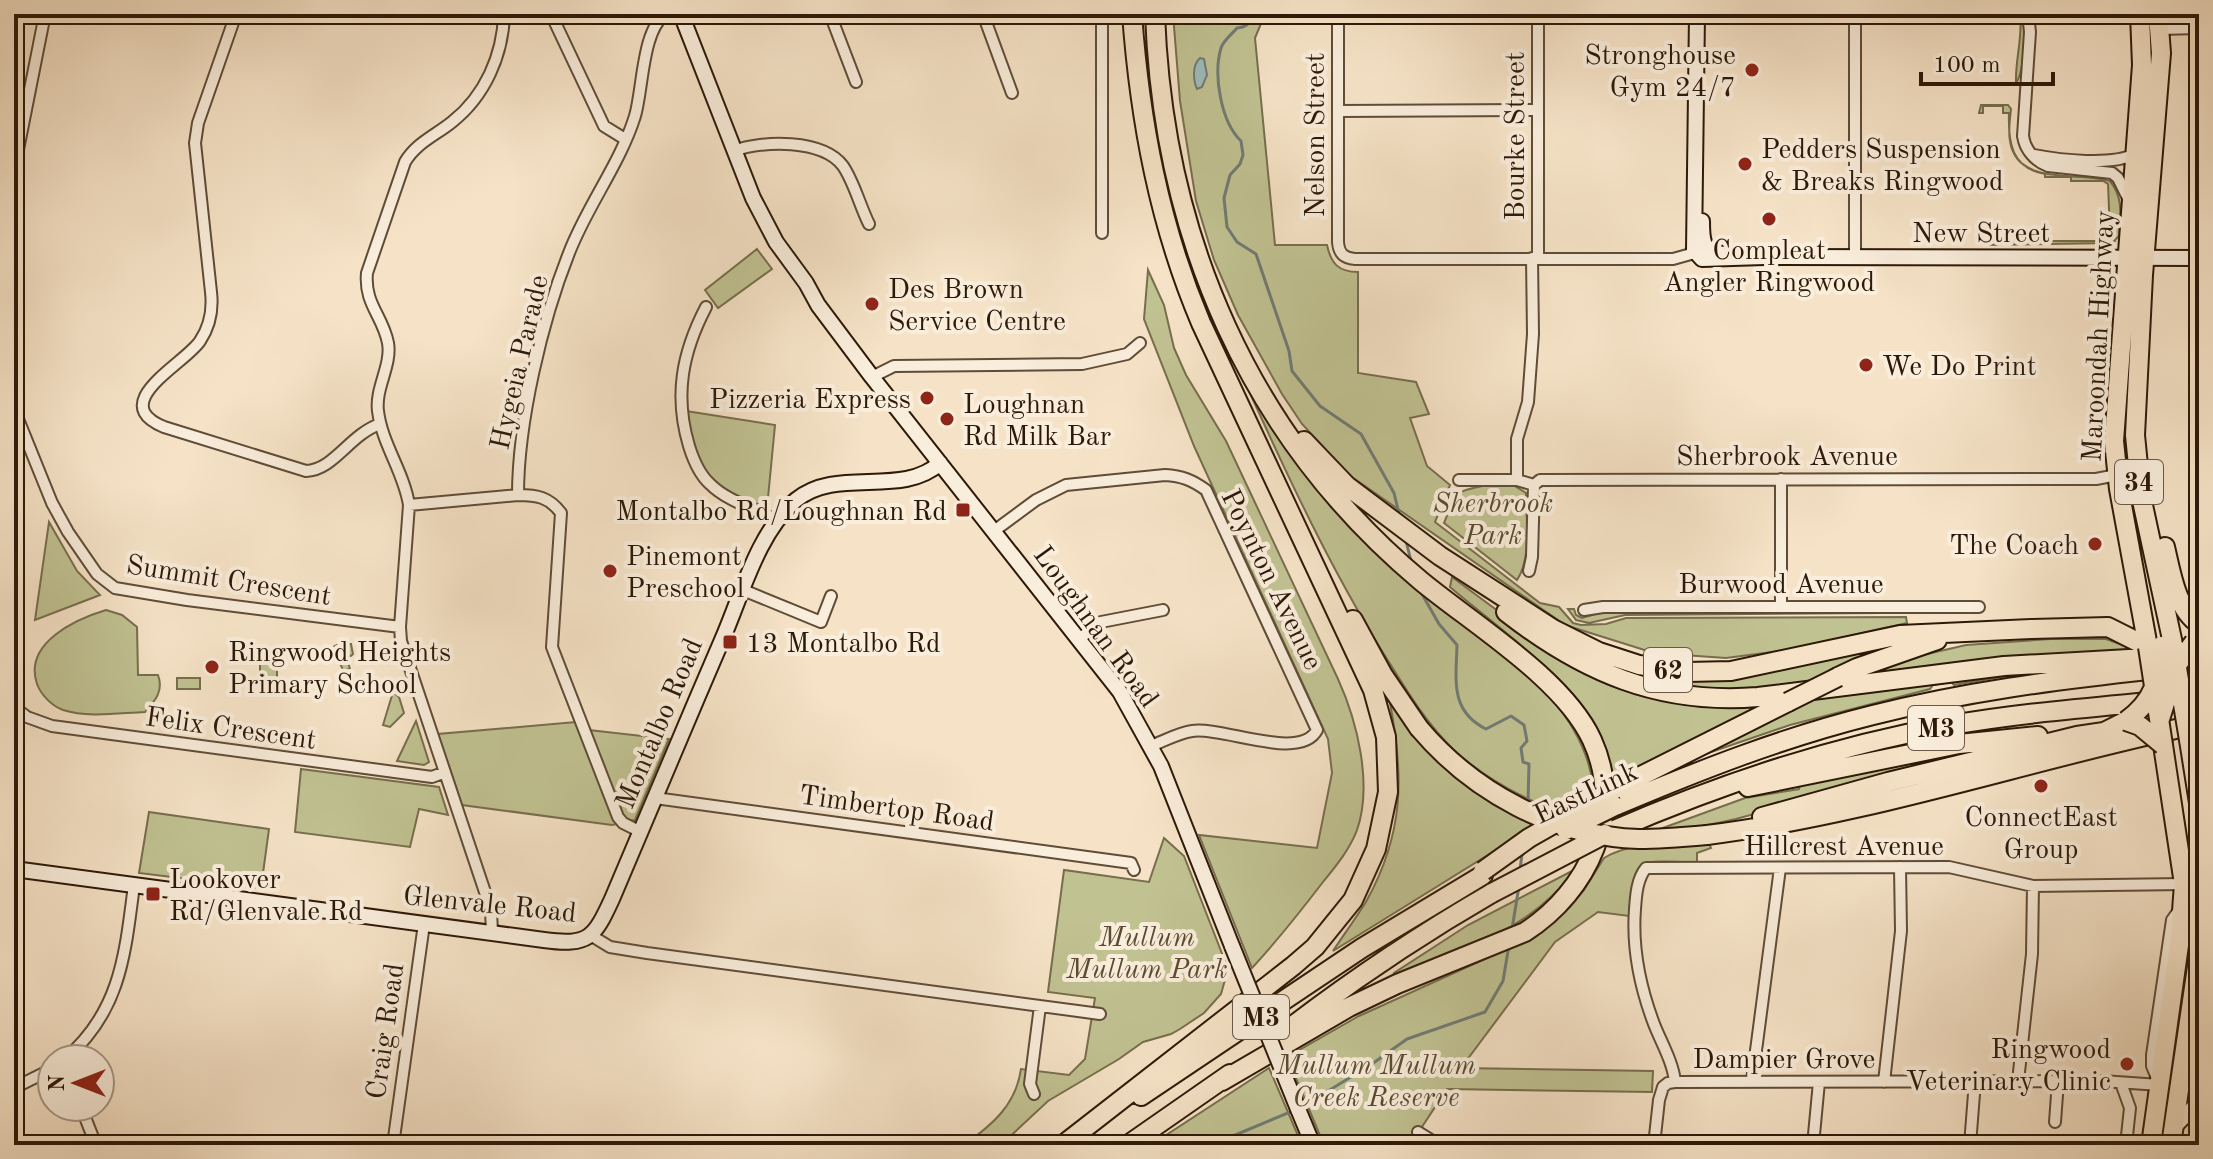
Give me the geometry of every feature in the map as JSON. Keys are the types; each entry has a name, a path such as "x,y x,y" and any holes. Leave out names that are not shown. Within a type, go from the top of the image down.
{"highway":[{"path":"1064,1145 1315,947 1353,900 1371,863 1384,821 1388,763 1386,737 1373,690 1186,285 1161,204 1141,110 1132,14"},
{"path":"1155,14 1160,87 1180,199 1218,312 1244,366 1315,474 1370,535 1448,603 1545,679 1567,701 1587,731 1604,781 1603,825 1599,839 1582,877 1561,904 1543,920 1525,932 1349,1007 1222,1081"},
{"name":"Maroondah Highway","path":"2140,14 2142,51 2132,205 2140,334 2135,435 2138,476 2172,661 2194,732 2199,803"},
{"path":"2136,257 2140,242 2151,104 2159,72 2159,21"},
{"name":"Maroondah Highway","path":"2136,257 2114,426 2117,475 2134,603 2172,661"},
{"name":"62","path":"1202,266 1243,351 1275,405 1301,438 1362,498 1440,556 1575,641 1621,660 1687,672 1731,671 1886,638 2108,627 2172,661"},
{"path":"2140,334 2147,381 2147,434 2152,490 2176,589 2197,636"},
{"path":"1219,362 1361,635 1383,675 1419,728 1457,767 1476,781 1512,804 1543,818 1580,830 1624,837 1656,839 1707,835 1791,822 2135,737 2194,732"},
{"path":"1440,556 1505,612 1580,662 1621,680 1694,697 1758,697 2004,666 2197,636"},
{"path":"2108,627 2134,603"},
{"path":"1615,798 1838,677 1956,634"},
{"path":"2159,722 2172,661 2197,636"},
{"name":"Maroondah Highway","path":"2160,1085 2184,884 2154,689 2172,661"},
{"name":"EastLink","path":"1128,1145 1222,1081 1308,1013 1421,936 1530,871 1612,831 1681,801 1804,759 1943,727 2041,713 2172,661"},
{"name":"EastLink","path":"1064,1145 1362,948 1483,873 1615,798 1798,736 1872,715 1980,692 2068,678 2199,665"},
{"path":"1707,835 1847,793 2104,732 2126,721 2145,706 2154,689"},
{"path":"2126,721 2140,726 2163,745"},
{"path":"1681,801 1959,744 2033,736 2077,736"},
{"path":"2172,1136 2190,1083 2193,991 2199,953"},
{"path":"2160,1085 2190,1083"},
{"name":"34","path":"2151,1145 2160,1085"}],"street":[{"path":"14,170 45,14"},
{"path":"236,14 198,123 195,143 211,292 209,321 194,350 147,390 144,407 149,418 164,427 306,471 328,464 359,433 380,424"},
{"path":"492,933 491,910 401,641 409,505 406,488 380,424 377,404 389,351 386,335 369,302 367,273 405,162 417,147 466,110 488,80 498,54 504,14"},
{"path":"551,14 604,126 625,139"},
{"name":"Hygeia Parade","path":"518,495 518,469 534,375 554,295 569,252 625,139 638,104 652,27 666,14"},
{"name":"Loughnan Road","path":"673,14 756,221 781,264 818,305"},
{"name":"Loughnan Road","path":"681,14 766,225 818,305 872,377 1120,692 1151,746 1313,1145"},
{"path":"830,14 856,82"},
{"path":"983,14 1012,93"},
{"path":"1102,14 1102,233"},
{"name":"Nelson Street","path":"1338,14 1338,242 1342,255"},
{"name":"Bourke Street","path":"1517,480 1517,439 1528,402 1533,334 1538,14"},
{"path":"1697,14 1697,153 1693,214 1702,248"},
{"path":"1855,14 1855,257"},
{"path":"2028,14 2030,32 2023,136 2026,148 2048,166 2112,173 2118,178 2132,205"},
{"path":"2159,21 2199,28"},
{"path":"1338,111 1538,110"},
{"path":"734,151 773,143 799,146 827,155 845,169 869,224"},
{"path":"1697,153 1702,248"},
{"path":"2032,155 2105,160 2124,159 2135,154"},
{"name":"New Street","path":"1342,255 1355,259 1673,259 1702,248 1702,259 2199,258"},
{"path":"706,307 695,328 680,393 682,424 692,455 708,483 724,495 776,520"},
{"path":"872,377 894,366 1082,364 1127,354 1140,343"},
{"name":"Summit Crescent","path":"14,409 52,503 68,532 97,574 115,588 400,627"},
{"name":"Montalbo Road","path":"592,936 602,921 743,590 776,520 798,498 824,486 922,476 940,463"},
{"name":"Poynton Avenue","path":"994,531 1036,500 1066,485 1165,475 1193,480 1206,490 1317,730 1315,735 1294,744 1193,731 1151,746"},
{"name":"Sherbrook Avenue","path":"1459,480 1517,480 1534,485 1540,480 2096,479 2117,475"},
{"path":"1781,479 1781,606"},
{"path":"1529,571 1534,485"},
{"path":"409,505 536,495 548,499 561,513 552,647 618,817 641,832"},
{"path":"743,590 821,622 831,596"},
{"name":"Burwood Avenue","path":"1584,610 1603,607 1979,607"},
{"path":"1079,639 1101,622 1163,610"},
{"name":"Felix Crescent","path":"14,707 36,722 52,726 432,777 445,772"},
{"name":"Timbertop Road","path":"655,798 1134,863"},
{"path":"1884,1082 1900,942 1900,867"},
{"name":"Hillcrest Avenue","path":"1675,1082 1648,1007 1635,949 1636,898 1640,875 1646,868 1949,867 2033,886 2184,884"},
{"path":"1752,1081 1780,868"},
{"name":"Glenvale Road","path":"14,869 560,942 582,941 592,936 610,947 647,953 1100,1014"},
{"path":"80,1043 112,998 123,960 134,885"},
{"path":"2018,1081 2032,954 2033,886"},
{"name":"Craig Road","path":"393,1145 424,924"},
{"path":"2193,991 2199,1010"},
{"path":"1034,1094 1030,1084 1040,1006"},
{"path":"14,1088 36,1077"},
{"path":"1970,1145 1975,1081"},
{"path":"2055,1122 2058,1081"},
{"name":"Dampier Grove","path":"1654,1145 1663,1087 1675,1082 2058,1081 2160,1085"},
{"path":"1813,1145 1819,1082"},
{"path":"2121,1083 2130,1108 2126,1145"},
{"path":"2183,1145 2172,1136 2199,1102"},
{"path":"87,1123 96,1145"},
{"path":"1418,1132 1439,1145"}],"green space":[{"path":"1173,14 1265,14 1255,38 1275,245 1327,245 1337,266 1358,272 1358,373 1416,382 1429,414 1410,418 1427,466 1450,485 1435,522 1540,603 1559,607 1573,623 1581,625 1606,624 1626,618 1906,617 1907,623 1787,650 1726,658 1654,653 1565,625 1349,475 1302,424 1282,394 1238,315 1214,260 1196,201 1180,101"},
{"path":"2020,14 2023,14 2024,50 2016,83 2020,31"},
{"path":"1981,105 2008,105 2011,109 2009,129 2009,113 2003,113 2003,106 1983,106 1983,113 1979,113"},
{"path":"2025,166 2051,174 2110,181 2119,201 2119,236 2116,239 2110,233 2108,184 2103,181 2071,181 2071,177 2045,177 2045,174 2034,171"},
{"path":"1979,235 1982,241 2104,241 2104,237 2110,236 2115,241 1983,245"},
{"path":"757,249 772,269 718,308 705,290"},
{"path":"1148,270 1164,305 1174,348 1186,375 1226,441 1338,679 1361,753 1362,812 1347,851 1252,968 1199,835 1317,848 1332,773 1328,739 1194,446 1144,319"},
{"path":"1249,391 1303,470 1350,526 1421,591 1510,660 1556,704 1574,730 1587,759 1594,791 1558,812 1490,778 1443,739 1407,690 1345,588"},
{"path":"686,411 775,425 767,508 731,493 706,471 696,452"},
{"name":"Sherbrook Park","path":"1488,485 1513,485 1526,493 1525,561 1517,580 1444,523 1451,505 1462,491"},
{"path":"49,522 77,571 100,595 35,620"},
{"path":"1452,577 1544,645 1585,669 1764,705 1613,782 1605,746 1589,714 1554,675 1450,587"},
{"path":"1568,609 1574,609 1576,615 1582,618 1606,611 1882,613 1625,615 1589,623 1576,620"},
{"path":"106,610 122,615 137,627 138,675 158,675 159,691 145,712 93,714 63,710 47,700 37,684 35,669 45,645 67,627"},
{"path":"1915,637 1805,685 1714,693 1635,677 1563,642 1674,675"},
{"path":"2106,639 2134,649 1855,676 1910,658 1966,645"},
{"path":"351,644 353,654 347,659 350,669 343,670 339,661 334,659 331,648"},
{"path":"260,649 277,649 277,682 260,682"},
{"path":"2061,667 1954,685 1951,682 1933,685 1930,689 1790,725 1685,761 1824,691"},
{"path":"177,678 200,678 200,689 177,689"},
{"path":"393,692 399,697 404,713 390,727 383,725"},
{"path":"1390,703 1437,759 1538,824 1333,951 1367,900 1388,851 1394,827 1399,780"},
{"path":"416,721 429,762 424,765 397,761"},
{"path":"576,722 589,730 669,739 635,820 612,825 462,805 438,734"},
{"path":"1997,747 1736,819 1704,826 1660,829 1745,798 1799,789 1801,782"},
{"path":"301,769 439,787 448,815 419,809 410,847 295,832"},
{"path":"149,812 269,829 261,888 139,873"},
{"name":"Mullum Mullum Park","path":"1164,838 1184,856 1228,969 1221,994 1204,1013 1180,1029 1143,1042 1048,1101 1001,1145 964,1145 984,1130 1008,1104 1021,1069 1069,1075 1085,1059 1095,998 1048,992 1064,870 1149,882"},
{"name":"Mullum Mullum Creek Reserve","path":"1708,842 1711,848 1697,853 1697,862 1661,861 1642,865 1634,881 1629,916 1598,912 1555,942 1461,1068 1653,1071 1652,1092 1447,1089 1410,1145 1324,1145 1287,1057 1359,1016 1536,936 1570,907 1604,858 1641,846"},
{"path":"1574,870 1557,891 1516,924 1468,948 1393,976 1468,925"},
{"path":"1269,1068 1302,1145 1151,1145"}],"water":[{"path":"1200,58 1204,59 1207,75 1202,87 1197,89 1194,73"}],"waterway":[{"path":"1255,14 1248,24 1237,28 1226,40 1219,59 1220,98 1228,122 1241,141 1243,155 1230,175 1224,198 1227,227 1237,242 1256,254 1289,351 1292,371 1320,406 1361,434 1394,493 1400,518"},
{"path":"1406,541 1411,561"},
{"path":"1418,587 1439,624 1457,645 1456,683 1466,713 1486,729 1511,716 1524,725 1527,741 1521,748 1523,762 1529,764 1528,803"},
{"path":"1520,870 1522,854"},
{"path":"1512,929 1519,886"},
{"path":"1302,1107 1407,1039 1485,1012 1503,981 1509,945"},
{"path":"1217,1145 1295,1110"}],"place":[{"name":"Stronghouse Gym 24/7","path":"1752,70"},
{"name":"Pedders Suspension & Breaks Ringwood","path":"1745,164"},
{"name":"Compleat Angler Ringwood","path":"1769,219"},
{"name":"Des Brown Service Centre","path":"872,304"},
{"name":"We Do Print","path":"1866,365"},
{"name":"Pizzeria Express","path":"927,398"},
{"name":"Loughnan Rd Milk Bar","path":"947,419"},
{"name":"Montalbo Rd/Loughnan Rd","path":"963,510"},
{"name":"The Coach","path":"2095,544"},
{"name":"Pinemont Preschool","path":"610,571"},
{"name":"13 Montalbo Rd","path":"730,642"},
{"name":"Ringwood Heights Primary School","path":"212,667"},
{"name":"ConnectEast Group","path":"2041,786"},
{"name":"Lookover Rd/Glenvale Rd","path":"153,894"},
{"name":"Ringwood Veterinary Clinic","path":"2127,1064"}]}
